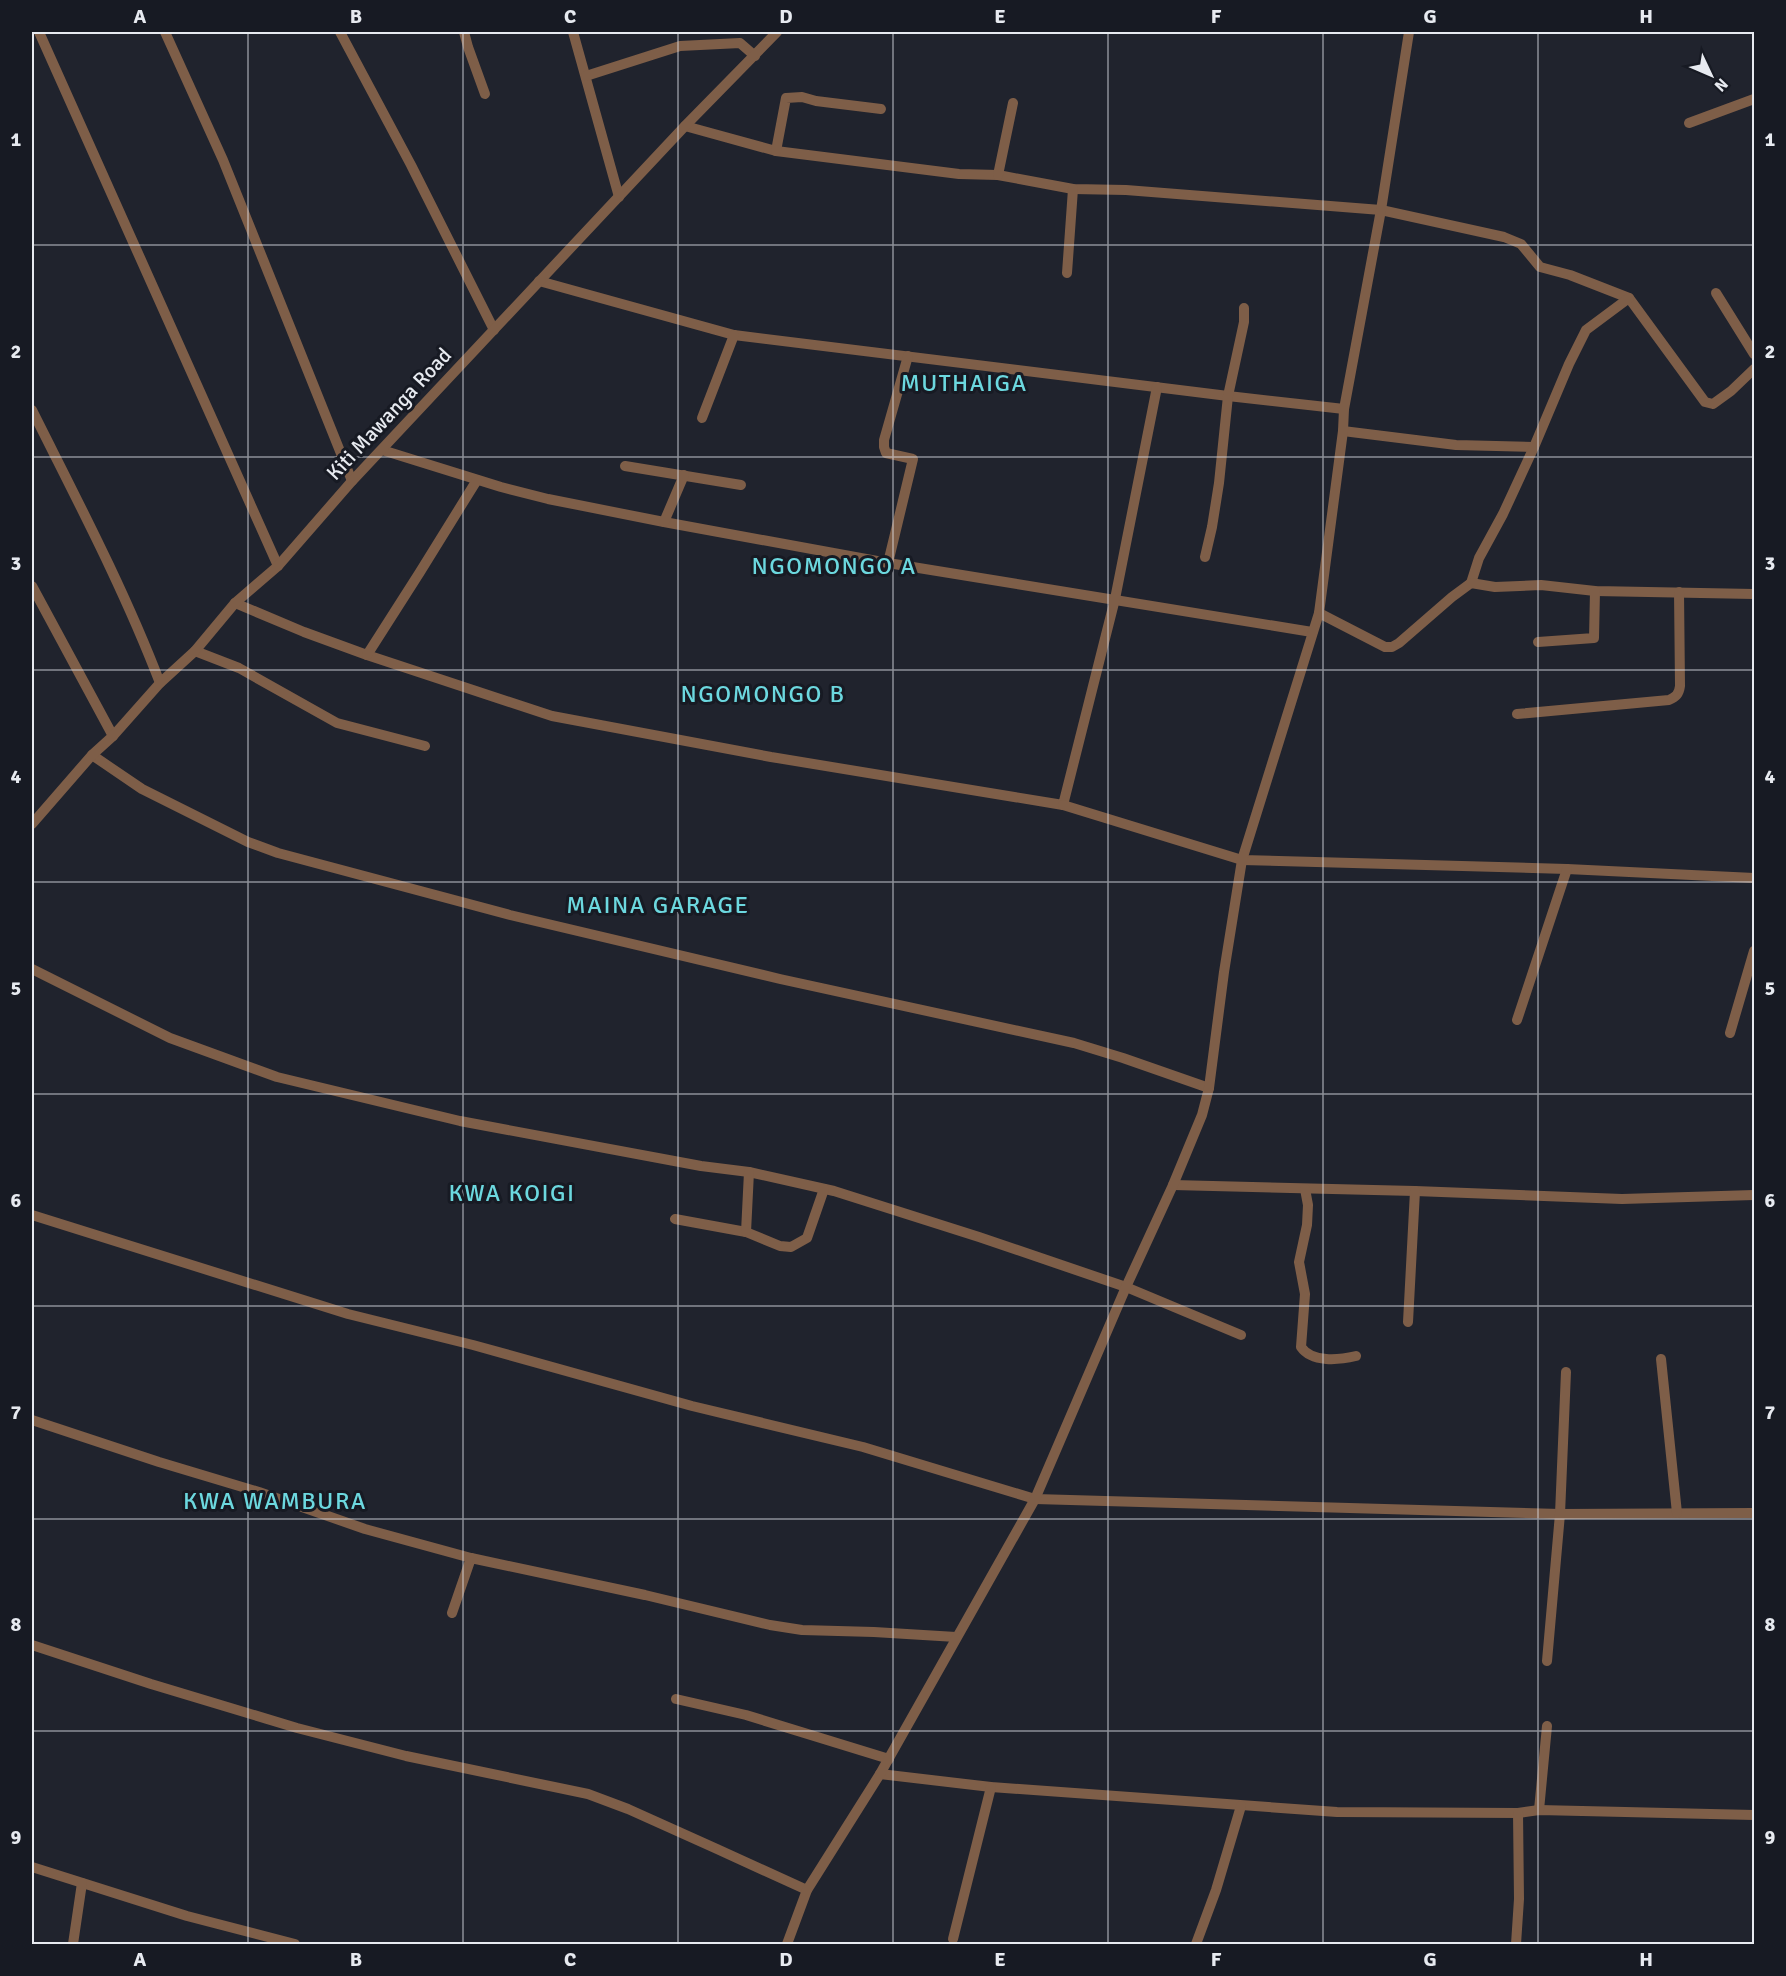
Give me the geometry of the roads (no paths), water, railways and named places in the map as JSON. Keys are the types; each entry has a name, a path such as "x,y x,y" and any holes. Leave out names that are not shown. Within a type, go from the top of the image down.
{"street":[{"path":"39,32 278,566"},
{"path":"165,32 224,160 352,481"},
{"path":"340,32 386,117 494,330"},
{"path":"464,32 485,94"},
{"path":"573,32 619,197"},
{"name":"Kiti Mawanga Road","path":"32,824 92,755 160,683 195,651 235,603 278,566 352,481 685,126 777,32"},
{"path":"787,1944 807,1890 889,1759 1035,1499 1202,1115 1209,1089 1224,972 1242,860 1319,613 1344,409 1381,210 1409,32"},
{"path":"586,76 680,46 740,43 755,56"},
{"path":"776,151 786,98 802,97 816,101 881,109"},
{"path":"1689,123 1755,99"},
{"path":"998,175 1013,103"},
{"path":"685,126 776,151 960,174 998,175 1073,189 1126,190 1381,210 1513,240 1521,244 1540,267 1570,274 1629,298 1705,402 1713,404 1720,400 1755,369"},
{"path":"1067,273 1073,189"},
{"path":"539,281 734,335 1344,409"},
{"path":"1716,293 1755,354"},
{"path":"1319,613 1385,646 1392,647 1399,644 1471,583 1479,558 1503,514 1586,330 1629,298"},
{"path":"1205,557 1219,483 1227,396 1244,322 1244,308"},
{"path":"702,418 734,335"},
{"path":"888,563 913,459 886,453 884,440 908,356"},
{"path":"1063,805 1115,599 1157,387"},
{"path":"32,410 139,627 160,683"},
{"path":"1343,431 1456,445 1534,447"},
{"path":"382,450 477,480 548,499 664,522 888,563 1312,632"},
{"path":"625,466 741,485"},
{"path":"664,522 684,475"},
{"path":"367,655 477,480"},
{"path":"1471,583 1495,587 1541,585 1595,591 1755,594"},
{"path":"32,586 35,600 112,736"},
{"path":"1538,642 1594,638 1595,591"},
{"path":"1517,714 1669,700 1675,697 1680,686 1679,592"},
{"path":"235,603 367,655 552,716 771,757 1063,805 1242,860 1567,869 1755,878"},
{"path":"195,651 239,668 337,723 425,746"},
{"path":"92,755 142,789 248,842 278,853 522,918 780,979 1074,1043 1209,1089"},
{"path":"1517,1020 1567,869"},
{"path":"1731,1033 1755,951"},
{"path":"32,969 170,1038 277,1077 460,1121 701,1166 749,1172 824,1190 979,1237 1126,1287 1241,1335"},
{"path":"746,1232 749,1172"},
{"path":"1173,1185 1415,1191 1622,1200 1755,1195"},
{"path":"1305,1189 1308,1205 1307,1225 1299,1262 1305,1294 1300,1347 1305,1353 1319,1358 1356,1356"},
{"path":"675,1220 746,1232 780,1246 791,1247 807,1238 824,1190"},
{"path":"1408,1322 1415,1191"},
{"path":"32,1215 348,1314 473,1345 692,1406 862,1447 1035,1499 1560,1514 1755,1513"},
{"path":"1661,1359 1677,1513"},
{"path":"1547,1661 1560,1514 1566,1372"},
{"path":"32,1420 259,1492 365,1529 471,1558 645,1595 770,1625 802,1630 956,1637"},
{"path":"452,1612 471,1558"},
{"path":"32,1645 297,1728 406,1756 588,1794 648,1818 807,1890"},
{"path":"676,1699 746,1715 889,1759"},
{"path":"1539,1810 1547,1726"},
{"path":"880,1774 991,1787 1337,1812 1518,1813 1539,1810 1755,1815"},
{"path":"953,1939 991,1787"},
{"path":"1196,1944 1216,1890 1241,1806"},
{"path":"1516,1944 1519,1899 1518,1813"},
{"path":"32,1867 188,1916 296,1944"},
{"path":"73,1944 82,1884"}],"district":[{"name":"MUTHAIGA","path":"964,383"},
{"name":"NGOMONGO A","path":"834,566"},
{"name":"NGOMONGO B","path":"763,694"},
{"name":"MAINA GARAGE","path":"658,905"},
{"name":"KWA KOIGI","path":"512,1193"},
{"name":"KWA WAMBURA","path":"275,1501"}]}
